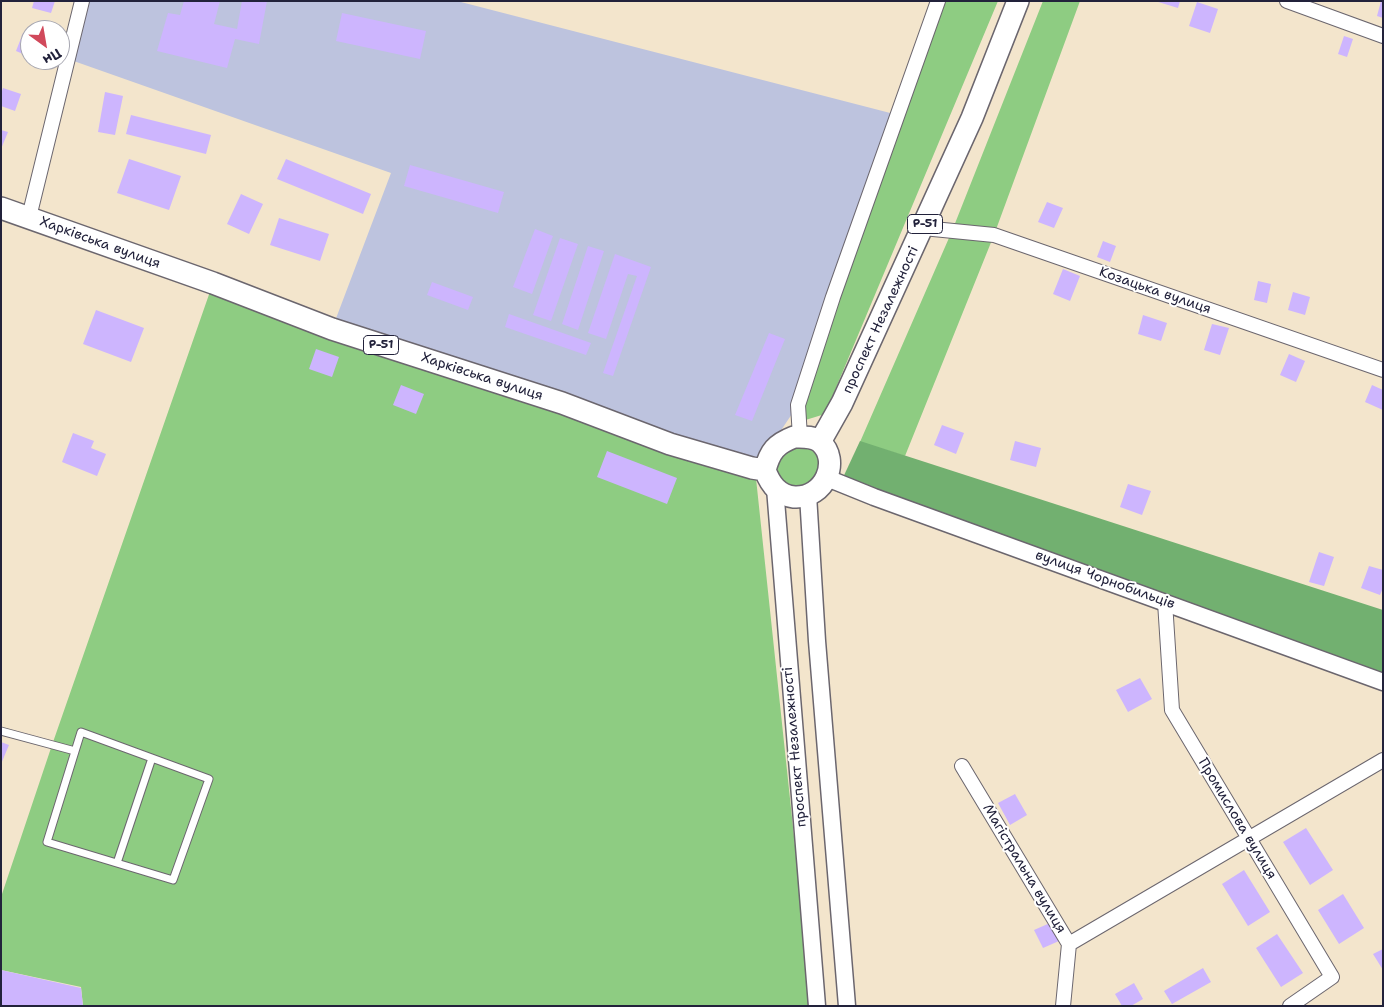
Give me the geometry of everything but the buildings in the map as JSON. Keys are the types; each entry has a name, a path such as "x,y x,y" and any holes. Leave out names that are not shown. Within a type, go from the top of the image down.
{"main road":[{"name":"проспект Незалежності","path":"820,442 842,403 923,228 972,118 1018,1"},
{"name":"Харківська вулиця","path":"1,208 214,283 332,329 562,403 670,444 752,468 770,479 780,493 799,497 808,495"},
{"path":"770,479 770,456 774,448 781,442 794,437 806,436 820,442 826,451 829,463 827,478 821,488 808,495"}],"street":[{"path":"30,218 82,1"},
{"path":"800,437 798,405 833,298 938,1"},
{"path":"1287,1 1383,36"},
{"name":"Козацька вулиця","path":"923,228 994,235 1383,370"},
{"name":"вулиця Чорнобильців","path":"827,478 874,497 1383,682"},
{"name":"проспект Незалежності","path":"770,479 817,1006"},
{"path":"808,495 817,640 848,1006"},
{"name":"Промислова вулиця","path":"1165,602 1172,710 1332,977 1290,1006"},
{"path":"1069,944 1383,760"},
{"name":"Магістральна вулиця","path":"962,766 1069,944 1063,1006"}],"lane":[{"path":"1,731 75,751"},
{"path":"81,732 209,779 172,880 47,842 75,751 81,732"},
{"path":"116,863 152,758"}],"shaded area":[{"path":"82,1 457,1 898,115 798,405 755,469 332,329 391,173 70,60 70,51"}],"green space":[{"path":"938,1 998,1 825,414 799,422"},
{"path":"1043,1 1080,1 994,235 905,456 860,442 952,231"},
{"path":"213,283 755,469 812,1006 83,1006 81,987 1,970 1,897"},
{"path":"815,440 827,478 789,496 769,456"},
{"path":"860,441 1383,610 1383,682 840,484"}]}
